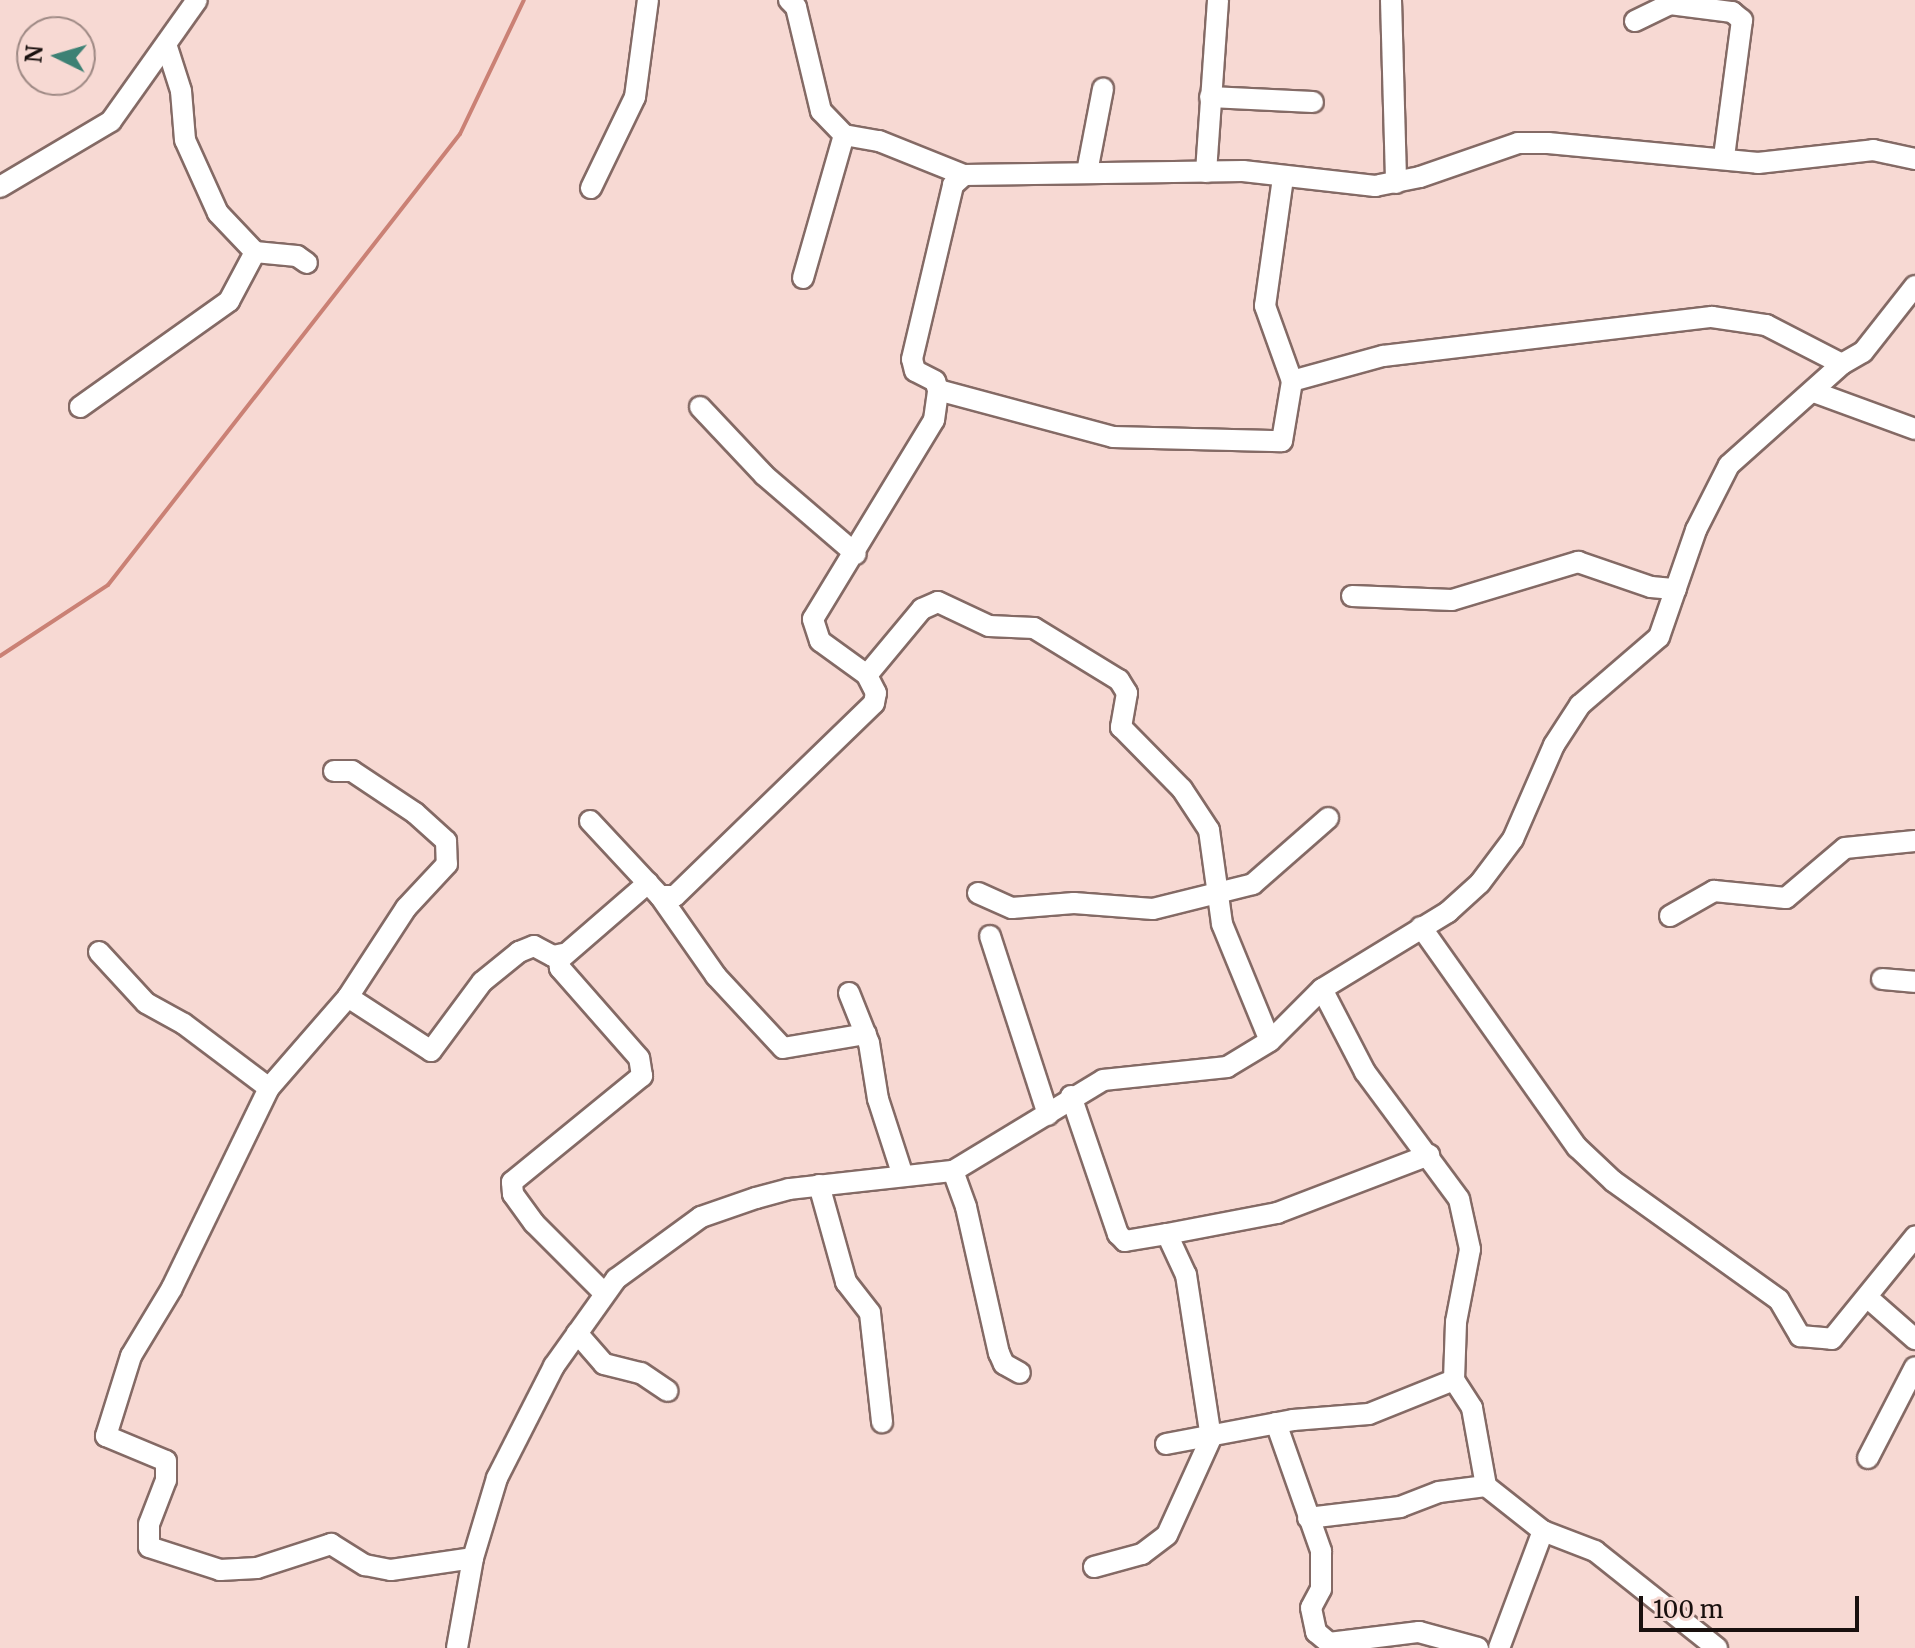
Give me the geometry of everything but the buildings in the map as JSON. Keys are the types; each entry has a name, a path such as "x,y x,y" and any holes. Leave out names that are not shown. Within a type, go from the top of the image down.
{"street":[{"path":"0,187 111,121 167,47 197,0"},
{"path":"591,188 635,97 648,0"},
{"path":"789,0 796,7 821,111 844,135 879,141 964,175 1243,171 1283,178 1396,183 1518,143 1724,157 1758,163 1873,150 1915,159"},
{"path":"1206,172 1218,0"},
{"path":"1391,0 1396,183"},
{"path":"1635,21 1670,4 1732,12 1742,20 1724,157"},
{"path":"167,47 181,91 185,140 218,213 255,252 297,256 307,263"},
{"path":"1087,172 1103,89"},
{"path":"1210,97 1313,102"},
{"path":"803,278 844,135"},
{"path":"964,175 953,185 912,359 915,371 935,381 944,395 1113,437 1282,441 1292,381 1265,306 1283,178"},
{"path":"80,407 229,301 255,252"},
{"path":"457,1648 473,1558 497,1478 554,1366 604,1293 656,1247 701,1217 778,1192 953,1171 1048,1115 1071,1096 1103,1080 1227,1067 1270,1041 1322,989 1448,912 1498,861 1567,723 1659,637 1707,505 1729,465 1886,328 1915,286"},
{"path":"1292,381 1383,356 1712,317 1766,325 1842,364"},
{"path":"1814,392 1915,429"},
{"path":"348,997 431,1051 482,982 519,952 534,946 553,956 563,954 654,890 683,890 870,708 876,693 867,675 820,641 813,627 818,609 912,463 944,395"},
{"path":"700,407 764,475 856,554"},
{"path":"1352,596 1452,600 1578,562 1651,587 1676,589"},
{"path":"867,675 922,609 938,602 989,626 1034,628 1096,662 1127,689 1120,723 1125,733 1201,814 1213,846 1222,924 1270,1041"},
{"path":"334,771 352,771 446,841 447,864 406,908 348,997 269,1088 172,1288 131,1356 106,1436 166,1461 166,1480 149,1524 149,1547 220,1570 257,1568 331,1544 365,1565 391,1570 473,1558"},
{"path":"978,893 1012,908 1074,903 1141,910 1217,895 1253,884 1328,818"},
{"path":"590,821 654,890 716,976 783,1048 866,1034"},
{"path":"1670,916 1714,891 1786,898 1845,848 1915,841"},
{"path":"1421,927 1577,1147 1613,1181 1779,1300 1800,1336 1832,1339 1915,1237"},
{"path":"990,936 1048,1115"},
{"path":"99,952 146,1003 184,1024 269,1088"},
{"path":"563,954 560,968 644,1068 642,1076 520,1172 512,1182 513,1194 551,1243 604,1293"},
{"path":"1882,979 1915,982"},
{"path":"1322,989 1365,1072 1459,1199 1470,1249 1456,1322 1454,1380 1472,1408 1486,1486 1543,1531 1595,1551 1717,1648"},
{"path":"849,993 866,1034 878,1099 903,1176"},
{"path":"1071,1096 1121,1239 1167,1234 1277,1213 1429,1155"},
{"path":"953,1171 966,1207 999,1353 1004,1364 1020,1373"},
{"path":"819,1185 846,1282 870,1313 882,1422"},
{"path":"1094,1567 1142,1554 1167,1535 1211,1438 1186,1275 1167,1234"},
{"path":"1867,1297 1915,1339"},
{"path":"577,1333 604,1364 641,1373 668,1391"},
{"path":"1868,1458 1915,1367"},
{"path":"1166,1444 1211,1438 1276,1423 1369,1414 1454,1380"},
{"path":"1276,1423 1321,1551 1321,1589 1311,1608 1316,1632 1329,1643 1419,1632 1478,1648"},
{"path":"1308,1518 1400,1507 1439,1492 1486,1486"},
{"path":"1499,1648 1543,1531"}],"waterway":[{"path":"0,656 108,585 460,134 524,0"}]}
